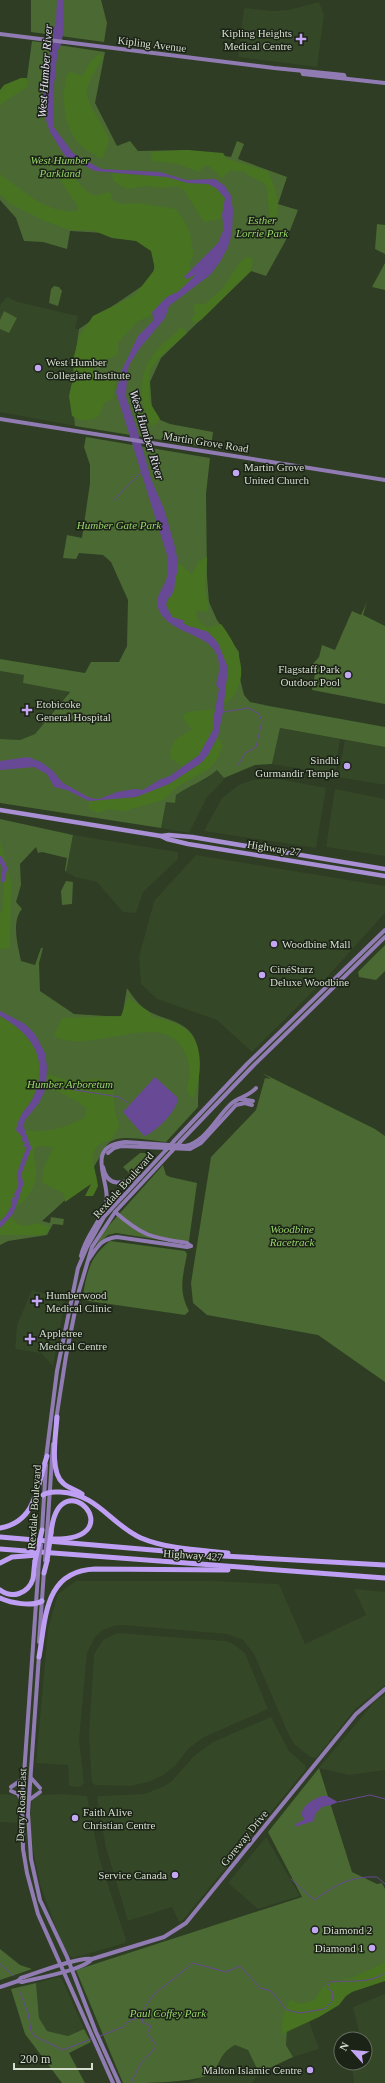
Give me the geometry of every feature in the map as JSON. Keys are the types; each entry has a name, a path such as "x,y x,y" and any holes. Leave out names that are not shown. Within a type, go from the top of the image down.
{"highway":[{"path":"57,1416 55,1463 57,1474 64,1484 89,1497 94,1503 127,1530 151,1541 248,1556"},
{"path":"0,1528 20,1521 29,1512 35,1498 47,1456"},
{"path":"43,1495 49,1492 79,1495 94,1503"},
{"path":"0,1590 10,1595 24,1591 32,1581 37,1561 46,1532 54,1513 61,1504 74,1501 82,1503 88,1509 90,1521 88,1530 82,1535 71,1539 29,1540"},
{"path":"44,1573 46,1561 46,1532"},
{"name":"Highway 427","path":"0,1537 385,1565"},
{"name":"Highway 427","path":"0,1549 385,1578"},
{"path":"0,1563 12,1557 53,1553"},
{"path":"39,1657 52,1594 61,1580 75,1572 95,1569 257,1569"},
{"path":"0,1598 7,1601 37,1604 42,1601"}],"main road":[{"name":"Kipling Avenue","path":"0,34 72,44 344,75 345,78 385,83"},
{"name":"Martin Grove Road","path":"0,419 385,480"},
{"name":"Highway 27","path":"0,810 161,836 167,839 196,845 385,876"},
{"name":"Highway 27","path":"161,836 169,834 192,837 385,869"},
{"name":"Rexdale Boulevard","path":"46,1532 43,1495 57,1371 78,1268 96,1230 104,1217 219,1093 314,997 385,930"},
{"name":"Rexdale Boulevard","path":"46,1532 51,1460 66,1356 86,1264 96,1238 115,1212 222,1097 385,937"},
{"path":"78,1268 86,1239 107,1200 101,1163 104,1155 112,1145 124,1142 185,1146 191,1145 203,1135 231,1104 250,1094 256,1088"},
{"path":"219,1093 222,1097"},
{"path":"141,1177 124,1183 111,1180 106,1175 104,1168 106,1155 114,1148 122,1146 190,1149 201,1143 236,1105 253,1103 240,1099"},
{"path":"107,1200 122,1198"},
{"path":"86,1264 98,1246 107,1238 117,1237 187,1247 191,1246 187,1243 151,1237 139,1232 115,1212"},
{"name":"Derry Road East","path":"37,1561 37,1604 22,1803 22,1836 27,1873 38,1914 82,2012 94,2033"},
{"name":"Derry Road East","path":"44,1573 30,1777 28,1842 40,1900 71,1969 113,2083"},
{"name":"Goreway Drive","path":"18,1981 21,1978 68,1963 86,1958 92,1959 164,1937 180,1928 213,1891 356,1714 385,1689"},
{"path":"22,1803 18,1794 11,1789 25,1775"},
{"path":"29,1801 40,1790 30,1777"},
{"name":"Goreway Drive","path":"0,1987 10,1983 18,1981 22,1982 89,1964 92,1959"},
{"path":"82,2012 87,2010"},
{"name":"Derry Road East","path":"102,2053 119,2083"}],"shaded area":[{"path":"57,0 63,0 64,26 61,44 59,50 57,46 52,69 56,70 53,90 53,126 73,153 101,169 160,172 186,180 215,179 225,186 231,196 233,210 232,233 228,247 220,262 210,275 169,306 165,318 139,349 129,365 126,397 151,479 164,509 175,547 178,563 177,573 166,605 172,617 185,621 183,623 199,632 206,632 212,636 218,643 228,668 223,712 218,736 208,755 201,763 169,784 136,797 89,801 67,790 54,787 47,774 34,767 0,770 0,761 28,757 41,762 52,770 63,783 90,798 99,799 117,792 134,789 143,790 159,780 170,776 199,755 213,730 219,689 216,684 219,666 216,653 209,644 165,619 158,608 158,597 168,574 167,555 116,392 122,370 138,336 154,320 152,312 170,295 190,285 195,275 187,279 184,277 218,243 224,229 222,215 225,198 216,188 208,184 188,183 167,177 95,171 65,156 50,132 44,114 43,85 56,19"},
{"path":"319,2 324,15 317,67 238,57 244,8 273,11 288,10"},
{"name":"West Humber Collegiate Institute","path":"7,297 18,302 78,316 75,329 79,329 76,352 73,408 75,426 0,412 0,305"},
{"name":"Etobicoke General Hospital","path":"0,671 25,675 23,683 70,691 35,734 20,740 0,739"},
{"path":"279,728 340,739 335,775 272,764"},
{"path":"345,740 385,747 385,785 338,777"},
{"path":"217,769 224,778 223,781 207,797 189,833 161,828 166,802 190,785 207,779"},
{"path":"273,778 326,788 316,848 204,831 222,798 239,785 253,780"},
{"path":"335,789 385,799 385,856 326,847"},
{"path":"73,835 178,852 178,859 143,892 136,913 123,912 97,882 75,877 66,872"},
{"path":"196,855 385,886 385,913 327,977 252,1052 217,1020 157,999 141,984 139,957 154,901"},
{"path":"0,1011 25,1024 35,1034 45,1053 47,1067 46,1088 39,1103 25,1120 21,1135 16,1130 19,1119 33,1098 38,1085 40,1072 39,1061 29,1040 12,1023 0,1016"},
{"path":"155,1077 178,1098 177,1103 170,1115 160,1126 144,1136 123,1112"},
{"path":"32,1290 65,1300 53,1366 41,1353 15,1349 17,1325"},
{"path":"76,1581 212,1581 279,1584 305,1644 366,1615 354,1589 385,1592 385,1685 355,1709 316,1758 310,1757 294,1744 254,1654 243,1640 227,1634 123,1625 113,1626 103,1630 95,1637 87,1653 79,1740 84,1783 80,1787 69,1786 68,1765 36,1763 48,1629 58,1594"},
{"path":"117,1633 226,1641 233,1644 245,1653 268,1709 204,1737 189,1748 175,1766 162,1776 148,1782 130,1786 95,1785 92,1782 89,1736 94,1654 103,1640"},
{"path":"385,1695 385,1770 349,1775 319,1768 376,1700"},
{"path":"271,1717 289,1751 305,1765 306,1769 183,1920 179,1922 172,1907 128,1921 106,1848 97,1798 99,1796 144,1794 162,1787 171,1782 194,1756 213,1742"},
{"path":"0,1794 13,1795 18,1798 17,1823 0,1822"},
{"path":"62,1794 87,1796 99,1857 126,1940 125,1943 73,1958 68,1955 57,1931 40,1884 33,1850 30,1821 32,1799 39,1795"},
{"path":"322,1796 327,1796 338,1802 322,1807 315,1814 314,1821 294,1827 297,1823 304,1820 304,1817 301,1816 305,1806 311,1801"},
{"path":"266,1837 300,1896 258,1909 228,1883"},
{"path":"58,1977 62,1979 84,2029 68,2036 47,2031 39,2018 36,1983"},
{"path":"385,1994 385,2083 354,2083 353,2071 373,2071 373,2031 359,2031 353,2007"},
{"path":"309,2021 319,2049 293,2057 286,2045 287,2031"},
{"path":"235,2045 248,2050 259,2073 252,2083 188,2083 211,2074 225,2050"}],"green space":[{"path":"31,0 101,0 107,23 104,42 31,32"},
{"name":"West Humber Parkland","path":"32,41 105,52 95,103 117,146 130,141 138,151 186,150 231,157 237,141 244,144 238,159 287,177 278,204 298,210 287,238 266,276 251,271 161,358 150,382 152,409 158,419 170,424 213,432 211,448 75,426 73,402 79,329 145,284 153,273 158,249 155,245 104,233 70,231 67,249 43,242 24,241 16,218 0,200 0,92 5,87 27,78"},
{"path":"99,54 103,57 88,85 87,94 109,140 103,158 98,157 81,146 74,138 69,128 64,106 67,74 70,72 82,76 91,61"},
{"path":"21,78 26,78 29,82 27,87 2,103 0,106 0,90 4,85"},
{"path":"188,150 223,153 227,159 268,171 278,204 276,218 273,224 270,223 267,188 264,183 246,174 247,172 230,170 222,178 210,167 205,165 199,172 178,164 152,161 151,152"},
{"path":"60,171 70,174 86,190 94,195 110,192 113,201 121,204 138,203 176,209 189,231 194,253 189,266 191,270 184,277 195,275 190,285 183,290 170,295 152,312 152,315 138,321 118,343 118,353 115,356 94,364 93,371 95,380 99,381 105,376 110,375 116,382 113,399 105,402 99,416 89,420 82,420 72,416 69,396 73,378 74,356 79,337 93,316 135,295 155,269 151,251 136,241 112,238 92,230 70,230 47,222 11,204 0,194 0,174 45,205 66,211 77,211 78,207 59,178"},
{"path":"112,173 167,177 188,183 208,184 216,188 225,198 223,218 204,222 184,190 176,186 160,188 147,186 127,189 113,181"},
{"path":"377,224 385,225 385,254 375,249"},
{"path":"247,257 253,259 251,271 201,320 195,323 191,319 196,313 193,310 195,304 205,304 222,289 241,261"},
{"path":"385,263 385,290 372,287"},
{"path":"54,286 59,287 62,291 58,306 49,303 51,289"},
{"path":"4,311 17,318 9,333 0,329 0,320"},
{"path":"180,328 183,328 187,333 157,360 149,372 149,401 160,419 152,427 143,406 142,384 144,373 154,354"},
{"name":"Humber Gate Park","path":"86,437 210,458 206,494 207,577 209,602 217,620 239,652 240,679 244,695 250,702 385,727 385,747 280,728 272,764 255,765 224,778 217,770 208,777 176,795 175,803 166,802 161,828 0,803 0,739 20,740 35,734 70,692 23,683 24,675 0,671 0,659 85,673 91,662 119,662 127,646 128,600 111,562 103,555 79,553 76,559 63,558 67,535 82,538 90,483 90,465 84,447"},
{"path":"207,557 205,587 209,603 207,612 197,610 196,617 207,628 221,624 238,653 241,673 240,683 235,693 227,703 223,703 228,668 202,633 183,623 185,621 172,617 166,605 170,596 178,563 192,574 199,561"},
{"path":"367,602 363,615 385,626 385,704 312,690 315,674 312,665 319,657 322,645 335,650 352,611 361,615"},
{"path":"215,709 213,730 199,755 183,766 171,759 170,754 173,745 179,737 192,730 182,716 188,712"},
{"path":"218,736 223,746 216,761 209,769 177,787 163,800 124,811 109,809 98,813 89,809 89,801 136,797 208,755"},
{"name":"Humber Arboretum","path":"0,819 73,835 66,872 67,858 42,852 38,853 36,847 20,864 21,885 16,902 22,909 17,920 17,941 21,961 35,965 41,948 43,948 39,963 40,991 74,1014 122,1017 127,988 137,1002 146,1010 178,1023 190,1032 197,1046 199,1067 198,1107 166,1142 128,1138 113,1140 105,1147 93,1169 80,1185 42,1221 50,1223 51,1217 64,1219 63,1225 53,1224 47,1235 8,1241 0,1245"},
{"path":"0,842 11,882 10,948 0,949 0,913 3,908 4,876 0,857"},
{"path":"66,881 73,882 72,904 62,905 61,891"},
{"path":"385,945 385,971 376,980 359,977 358,972"},
{"path":"128,998 148,1011 152,1017 167,1020 181,1026 194,1038 200,1065 198,1083 192,1099 187,1091 190,1071 183,1048 170,1036 153,1032 133,1033 91,1040 71,1041 54,1036 62,1018 121,1016"},
{"path":"0,1016 15,1026 26,1036 34,1048 39,1060 40,1073 37,1086 31,1101 21,1115 23,1134 23,1130 47,1131 69,1125 84,1118 87,1109 77,1101 45,1085 46,1074 73,1081 97,1079 114,1085 114,1106 119,1127 111,1140 102,1143 94,1152 93,1158 98,1186 93,1196 85,1196 91,1184 65,1202 64,1194 42,1182 43,1170 53,1147 39,1146 34,1149 36,1177 30,1193 14,1209 12,1218 18,1224 26,1226 36,1223 50,1227 45,1235 0,1235"},
{"name":"Woodbine Racetrack","path":"262,1073 375,1129 385,1136 385,1382 318,1335 207,1315 193,1303 191,1283 211,1157 256,1110 265,1078 271,1079"},
{"path":"140,1153 146,1153 150,1158 132,1176 123,1167"},
{"path":"163,1165 166,1175 197,1183 189,1241 187,1244 116,1233 108,1235 96,1246 103,1232"},
{"path":"110,1241 185,1251 187,1254 182,1290 189,1311 185,1315 82,1300 87,1274 93,1260 103,1247"},
{"name":"Paul Coffey Park","path":"319,1768 352,1872 377,1884 382,1883 385,1889 385,1979 335,1989 287,2031 286,2045 293,2057 259,2073 248,2050 235,2045 225,2053 216,2069 210,2075 190,2080 156,2083 123,2083 76,1970 302,1897 268,1832"},
{"path":"0,1949 20,1965 32,1969 0,1980"},
{"path":"385,1962 385,1981 352,1992 346,1996 339,2005 319,2017 282,2034 283,2016 290,2000 301,2004 315,2000 327,1984 357,1975"},
{"path":"36,1983 39,2018 47,2031 68,2036 84,2029 91,2042 69,2053 85,2083 62,2083 25,2034 11,1989"}],"waterway":[{"name":"West Humber River","path":"52,76 57,42"},
{"name":"West Humber River","path":"178,295 196,278"},
{"path":"114,500 142,471"},
{"name":"West Humber River","path":"169,595 172,589 173,579"},
{"name":"West Humber River","path":"191,629 207,634"},
{"path":"223,712 249,708 259,714 262,721 256,747 245,753 238,765"},
{"name":"West Humber River","path":"0,858 5,868 3,880"},
{"path":"45,1085 119,1097 128,1103"},
{"name":"West Humber River","path":"0,1225 11,1213 21,1184 19,1174 29,1148 22,1129"},
{"name":"West Humber River","path":"0,1222 4,1220 12,1206 13,1197 19,1186 19,1171 26,1150 21,1135"},
{"path":"338,1802 370,1795 385,1799"},
{"path":"291,1879 314,1900 344,1882 359,1878 377,1877 385,1884"},
{"path":"100,2036 123,2027 130,2020 138,2018 153,1995 193,1963 226,1972 240,1966 260,1988 271,1991 286,2009 300,2013 324,2009 332,2001 333,1992 327,1988 330,1982 373,1979 385,1973"},
{"path":"0,1964 14,1976"},
{"path":"19,1990 28,2013 31,2031 34,2036 63,2050 91,2039"},
{"path":"131,2083 141,2063 156,2045 147,2033 151,2026 142,2022 144,2012"}],"place":[{"name":"Kipling Heights Medical Centre","path":"301,39"},
{"name":"West Humber Collegiate Institute","path":"38,368"},
{"name":"Martin Grove United Church","path":"236,473"},
{"name":"Flagstaff Park Outdoor Pool","path":"348,675"},
{"name":"Etobicoke General Hospital","path":"27,710"},
{"name":"Sindhi Gurmandir Temple","path":"347,766"},
{"name":"Woodbine Mall","path":"274,944"},
{"name":"CinéStarz Deluxe Woodbine","path":"262,975"},
{"name":"Humberwood Medical Clinic","path":"37,1301"},
{"name":"Appletree Medical Centre","path":"30,1339"},
{"name":"Faith Alive Christian Centre","path":"75,1818"},
{"name":"Service Canada","path":"175,1875"},
{"name":"Diamond 2","path":"315,1930"},
{"name":"Diamond 1","path":"372,1948"},
{"name":"Malton Islamic Centre","path":"310,2070"}],"park label":[{"name":"Esther Lorrie Park","path":"262,226"}]}
